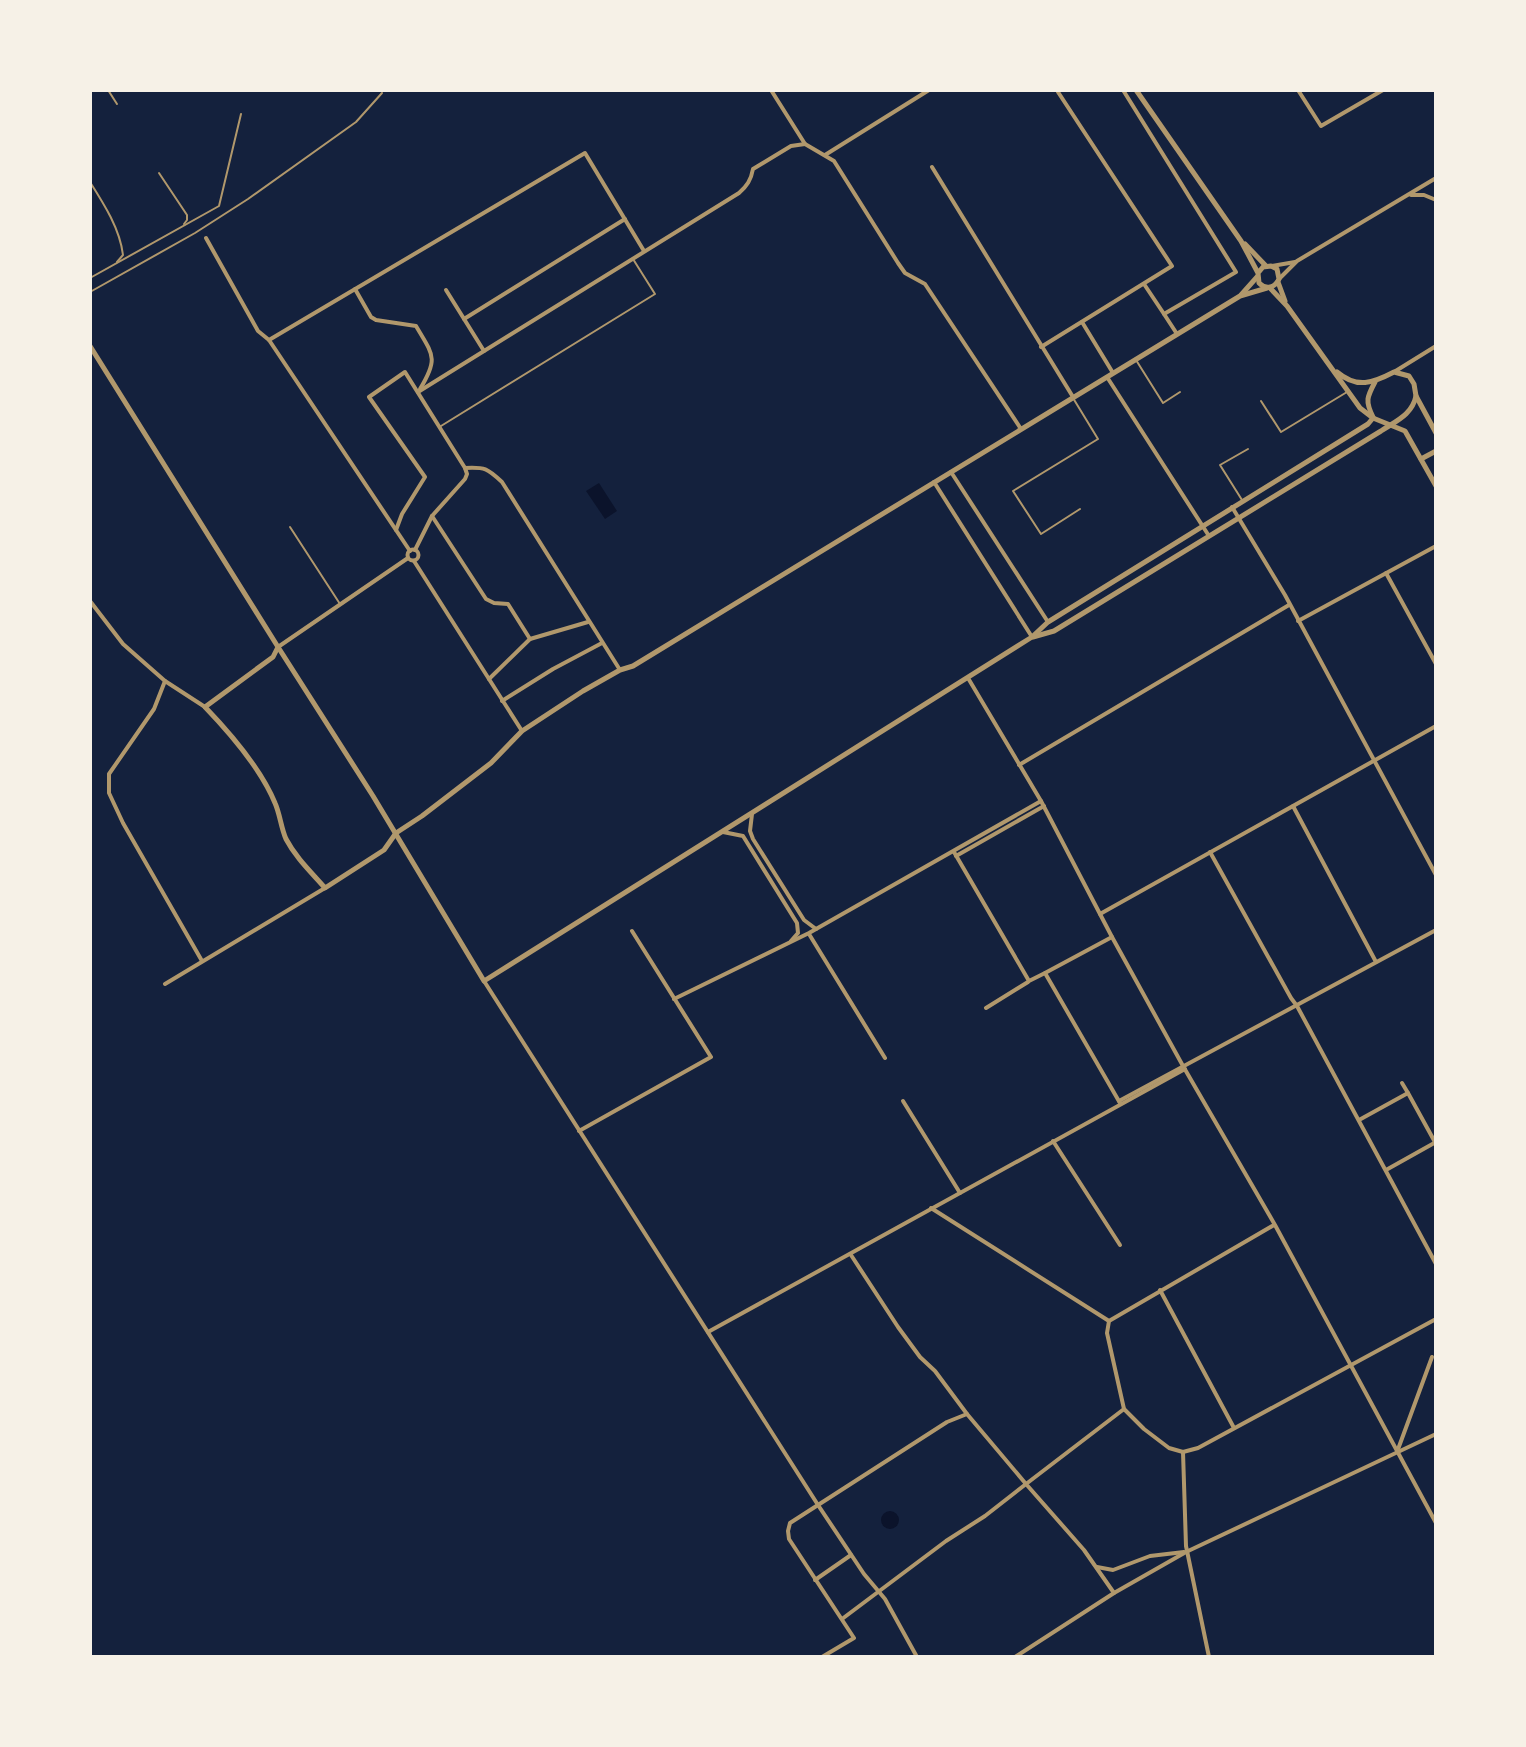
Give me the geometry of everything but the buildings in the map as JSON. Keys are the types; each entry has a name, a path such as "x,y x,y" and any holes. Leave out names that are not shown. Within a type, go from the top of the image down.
{"street":[{"path":"771,90 805,144 834,161 905,273 925,284 1021,429"},
{"path":"825,155 929,90"},
{"path":"1123,90 1236,272 1164,314"},
{"path":"1136,90 1241,241 1261,285 1287,306 1360,408 1373,418 1405,431 1436,486"},
{"path":"1298,90 1321,126 1383,90"},
{"path":"1041,347 1172,266 1058,92"},
{"path":"418,392 739,193 752,178 753,169 791,146 805,144"},
{"path":"269,340 585,153 644,251"},
{"path":"932,167 1073,397"},
{"path":"165,984 384,850 396,833 491,763 522,731 574,697 620,670 633,666 1240,296 1268,288 1297,261 1436,178"},
{"path":"1408,195 1424,195 1436,200"},
{"path":"464,319 625,219"},
{"path":"205,707 273,657 278,647 419,556 396,530 269,340 258,331 206,238"},
{"path":"1241,241 1268,266 1277,269 1287,306"},
{"path":"1240,296 1268,266 1297,261"},
{"path":"1144,284 1177,334"},
{"path":"355,289 371,317 416,326 433,354 431,371 418,392"},
{"path":"446,290 484,351"},
{"path":"1082,322 1113,373"},
{"path":"90,346 396,833 484,981 818,1505 885,1599 917,1657"},
{"path":"1327,363 1354,382 1376,382 1436,346"},
{"path":"396,530 402,514 425,477 369,397 405,372 467,474 432,516 413,550 408,553 522,731"},
{"path":"1394,372 1409,376 1436,433"},
{"path":"1107,377 1210,536"},
{"path":"1373,418 1367,400 1376,382"},
{"path":"1032,637 1054,631 1391,424 1409,412 1416,396"},
{"path":"484,981 968,678 1032,637 1048,622 1368,424 1373,418"},
{"path":"1421,459 1436,451"},
{"path":"465,468 489,469 502,482 620,670"},
{"path":"951,471 1054,631"},
{"path":"934,482 1032,637"},
{"path":"1232,507 1285,595 1436,875"},
{"path":"432,516 486,599 508,604 530,639"},
{"path":"1298,621 1436,546"},
{"path":"1386,573 1436,664"},
{"path":"90,601 123,644 165,681 205,707 224,727 253,765 276,803 285,837 299,860 325,888"},
{"path":"1019,765 1289,605"},
{"path":"489,679 530,639 589,621"},
{"path":"502,701 602,643"},
{"path":"968,678 1042,804 1112,937 1275,1225 1436,1523"},
{"path":"165,681 154,709 109,774 109,793 202,961"},
{"path":"1100,914 1436,726"},
{"path":"674,999 809,933 1042,804"},
{"path":"1293,806 1376,962"},
{"path":"752,812 750,831 753,839 804,920 816,929"},
{"path":"720,832 743,836 797,923 798,933 790,943"},
{"path":"1210,852 1436,1264"},
{"path":"955,854 1029,981"},
{"path":"708,1332 1436,930"},
{"path":"579,1131 711,1057 632,931"},
{"path":"809,933 885,1058"},
{"path":"986,1008 1029,981 1112,937"},
{"path":"1045,973 1120,1103"},
{"path":"1386,1170 1436,1143 1402,1083"},
{"path":"1359,1120 1408,1093"},
{"path":"903,1101 960,1193"},
{"path":"1053,1141 1120,1245"},
{"path":"931,1208 1109,1321"},
{"path":"1275,1225 1109,1321 1107,1333 1124,1409 1169,1448 1183,1452 1198,1448 1436,1319"},
{"path":"850,1254 920,1357 935,1371 967,1414 1097,1567 1114,1593"},
{"path":"1160,1290 1234,1428"},
{"path":"1397,1452 1432,1357"},
{"path":"842,1619 946,1541 985,1516 1124,1409"},
{"path":"822,1657 854,1638 789,1539 790,1523 947,1422 967,1414"},
{"path":"1015,1657 1114,1593 1186,1552 1436,1434"},
{"path":"1183,1452 1186,1552 1209,1657"},
{"path":"1097,1567 1113,1570 1150,1556 1186,1552"},
{"path":"815,1580 851,1555"}],"lane":[{"path":"108,90 117,104"},
{"path":"90,292 248,199 356,122 382,93"},
{"path":"90,278 219,206 241,114"},
{"path":"159,173 187,215 184,225"},
{"path":"90,182 122,243 123,255 117,263"},
{"path":"439,427 655,294 632,258"},
{"path":"1135,359 1163,403 1180,392"},
{"path":"1261,401 1281,432 1348,392"},
{"path":"1073,397 1098,439 1013,491 1041,534 1080,509"},
{"path":"1243,501 1220,465 1248,449"},
{"path":"290,527 340,605"}],"water":[{"path":"599,483 617,511 605,519 586,491"},
{"path":"890,1511 899,1520 890,1529 881,1520"}]}
